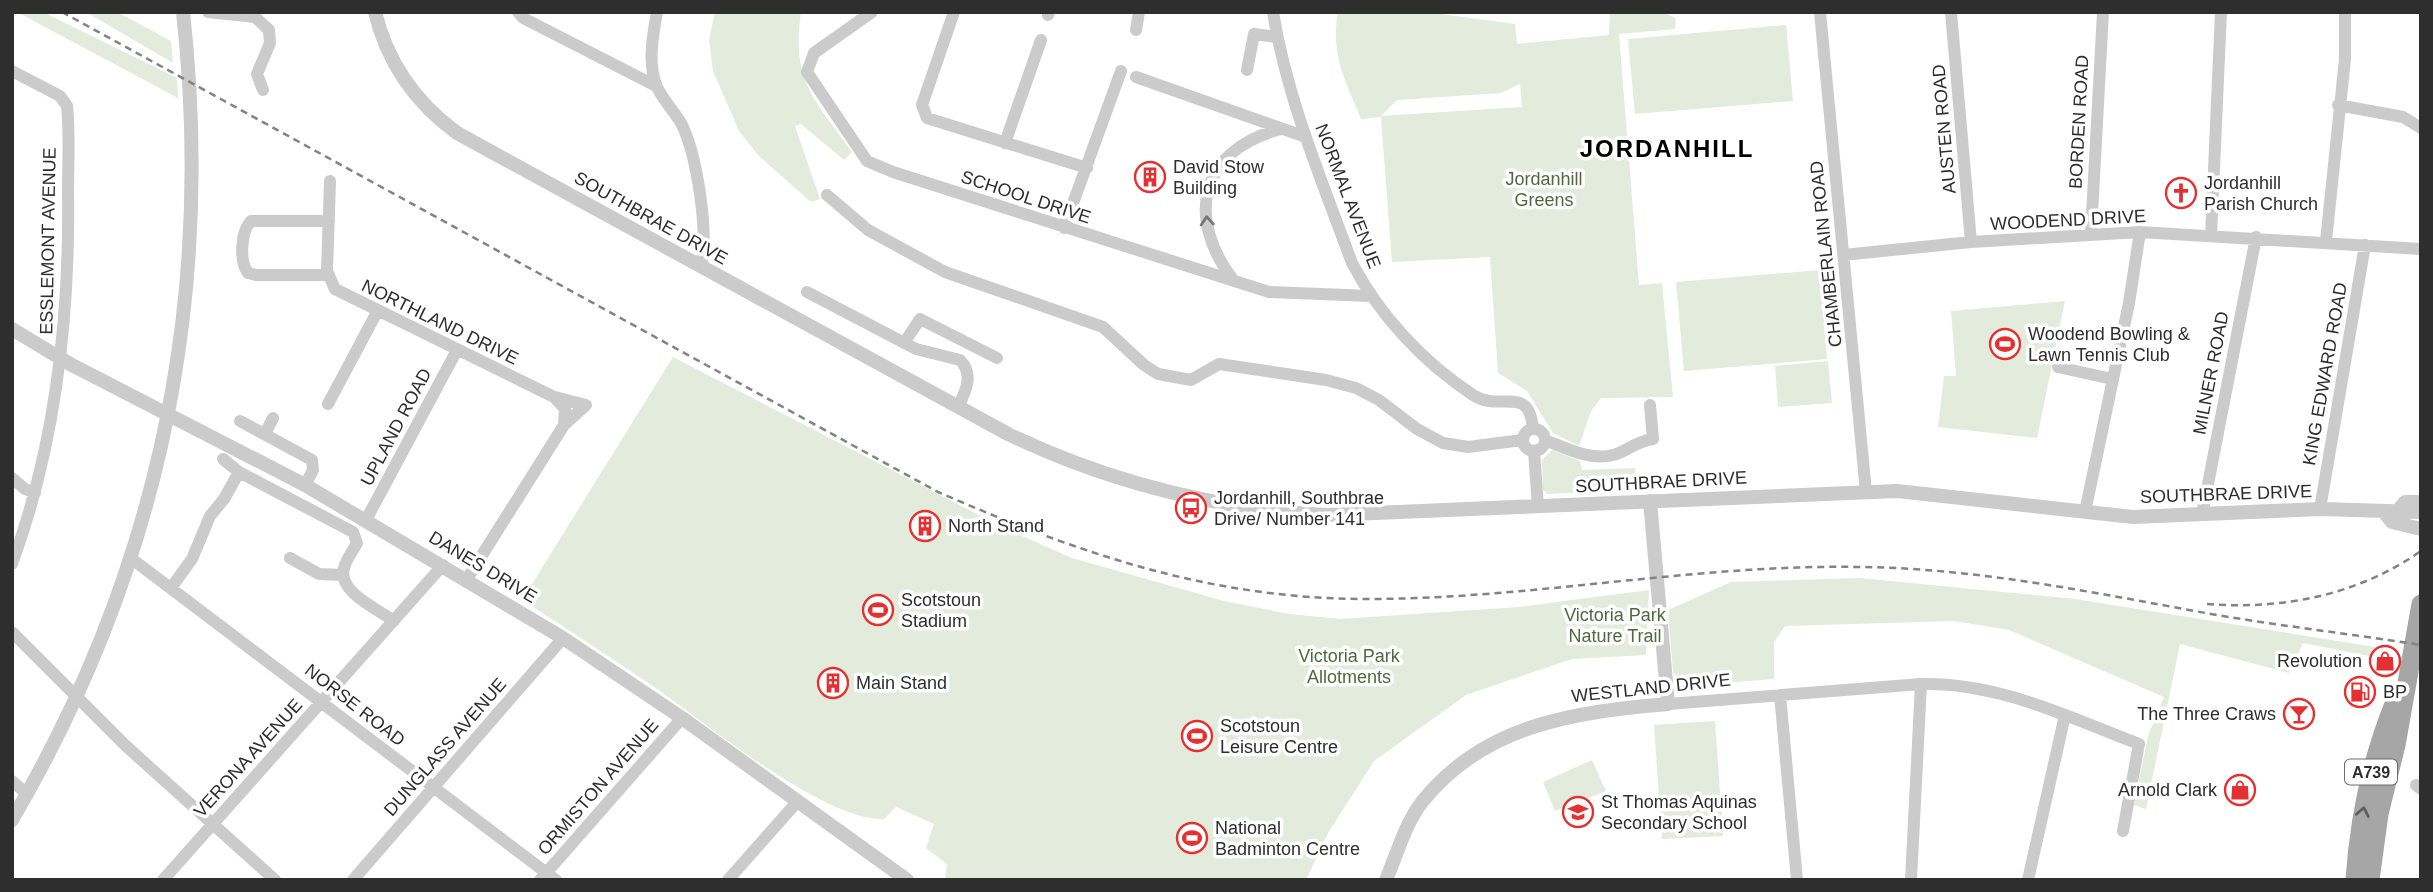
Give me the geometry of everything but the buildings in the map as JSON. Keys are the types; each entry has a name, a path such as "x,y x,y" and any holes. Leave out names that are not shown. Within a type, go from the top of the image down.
{"main road":[{"name":"A739","path":"2370,880 2379,814 2396,745 2407,669 2421,606"},
{"name":"A739","path":"2355,880 2360,825 2372,768 2407,669"}],"street":[{"path":"12,820 76,698 132,559 170,414 183,331 191,247 194,158 183,12"},
{"path":"208,12 255,17 269,30 270,43 257,74 263,90"},
{"name":"SOUTHBRAE DRIVE","path":"375,12 383,41 399,71 417,98 444,124 958,407 1030,444 1091,470 1148,488 1235,507 1350,515 1866,492 1928,492 2133,517 2320,509 2421,512"},
{"path":"518,12 523,18 656,86"},
{"path":"657,12 652,43 656,86 682,125 694,167 701,218 701,267"},
{"name":"SCHOOL DRIVE","path":"872,12 814,53 807,72 867,161 893,173 1269,292 1371,296"},
{"path":"954,12 922,105 927,118 1087,168"},
{"path":"1136,30 1139,12"},
{"name":"NORMAL AVENUE","path":"1273,12 1277,37 1306,137 1352,263 1371,296 1425,357 1474,395 1486,401 1515,401 1525,404 1531,412 1533,429"},
{"name":"CHAMBERLAIN ROAD","path":"1820,12 1866,492"},
{"name":"AUSTEN ROAD","path":"1951,12 1971,242"},
{"name":"BORDEN ROAD","path":"2091,233 2103,12"},
{"path":"2211,236 2221,12"},
{"path":"2326,241 2338,105 2345,59 2345,12"},
{"path":"1247,70 1254,34 1277,37"},
{"path":"1005,143 1041,40"},
{"name":"ESSLEMONT AVENUE","path":"12,71 60,96 67,106 68,262 61,359 35,493 12,564"},
{"path":"1064,228 1121,71"},
{"path":"1136,77 1306,137"},
{"path":"2338,105 2403,117 2421,128"},
{"path":"1234,282 1210,244 1206,206 1211,181 1227,158 1242,144 1281,129"},
{"path":"329,221 251,221 244,232 243,262 248,273 327,275 329,221 330,181"},
{"path":"827,195 868,230 945,272 1103,327 1144,365 1158,374 1191,380 1219,364 1326,380 1356,388 1379,400 1417,429 1443,443 1468,447 1522,440"},
{"path":"2085,512 2129,303 2140,232"},
{"name":"WOODEND DRIVE","path":"1843,256 1971,242 2140,232 2326,241 2421,249"},
{"name":"MILNER ROAD","path":"2202,515 2256,237"},
{"name":"KING EDWARD ROAD","path":"2320,509 2365,244"},
{"name":"NORTHLAND DRIVE","path":"327,275 338,292 377,312 554,397 586,405 564,425 467,579"},
{"path":"807,292 904,343 960,360 965,365 968,382 958,407"},
{"path":"328,404 377,312"},
{"path":"904,343 920,319 997,358"},
{"name":"DANES DRIVE","path":"12,329 61,359 305,485 564,638 682,718 907,880"},
{"name":"UPLAND ROAD","path":"366,520 457,350"},
{"path":"2058,367 2112,379"},
{"path":"554,397 565,409 564,425"},
{"path":"1545,440 1589,456 1615,455 1635,442 1653,439 1650,405"},
{"path":"265,434 273,418"},
{"path":"240,421 312,460 313,470 305,485"},
{"path":"1533,429 1543,433 1545,440 1543,446 1534,451 1525,447 1522,440 1524,434 1533,429"},
{"path":"1534,451 1538,507"},
{"path":"223,459 239,472 353,532 357,543 343,575 349,589 394,621"},
{"path":"171,588 192,559 209,516 224,499 239,472"},
{"path":"12,478 35,493"},
{"path":"1650,501 1668,704"},
{"name":"SOUTHBRAE DRIVE","path":"2390,511 2405,502 2421,502"},
{"name":"SOUTHBRAE DRIVE","path":"2390,511 2392,522 2421,529"},
{"path":"290,558 319,574 343,575"},
{"name":"NORSE ROAD","path":"132,559 322,701 547,877"},
{"name":"VERONA AVENUE","path":"163,880 443,565"},
{"path":"12,632 76,698 275,880"},
{"name":"DUNGLASS AVENUE","path":"353,880 564,638"},
{"name":"WESTLAND DRIVE","path":"1386,880 1410,822 1422,803 1452,772 1486,748 1520,731 1557,718 1589,711 1921,684 1954,683 1995,691 2139,744 2123,831"},
{"path":"1911,880 1921,684"},
{"path":"1780,695 1797,880"},
{"path":"2028,880 2064,715"},
{"name":"ORMISTON AVENUE","path":"547,877 682,718"},
{"path":"12,781 27,794"},
{"path":"729,880 797,802"}],"green space":[{"path":"17,12 43,12 177,78 178,98"},
{"path":"86,12 117,12 171,41 173,63"},
{"path":"715,12 801,12 799,56 808,88 852,152 844,160 801,124 795,126 820,199 811,202 758,155 739,131 713,71 709,40"},
{"name":"Jordanhill Greens","path":"1338,12 1426,12 1515,24 1517,44 1609,35 1610,12 1661,12 1676,18 1675,29 1619,34 1639,285 1662,283 1673,397 1601,398 1591,411 1579,446 1553,433 1527,391 1498,373 1490,257 1392,262 1381,117 1361,119 1341,67 1336,27","holes":["1520,84 1522,107 1381,116 1397,100 1501,93"]},
{"path":"1786,25 1793,101 1635,114 1628,39"},
{"path":"1820,270 1827,359 1684,371 1676,282"},
{"name":"Woodend Bowling & Lawn Tennis Club","path":"2065,301 2037,438 1938,427 1944,376 1956,376 1951,311"},
{"path":"673,357 1004,528 1072,558 1224,601 1289,614 1340,619 1519,607 1649,590 1646,655 1572,659 1466,695 1374,761 1328,833 1306,880 945,880 947,864 926,848 934,824 896,807 884,819 860,816 801,789 737,748 643,679 522,600"},
{"path":"1828,361 1832,403 1778,407 1775,366"},
{"path":"1552,450 1580,461 1582,470 1635,468 1637,489 1548,494 1543,490 1542,460"},
{"path":"1860,578 2075,599 2394,650 2389,660 2303,643 2289,673 2180,644 2146,809 2134,805 2148,736 2164,697 2009,630 1954,621 1785,626 1774,642 1774,679 1685,686 1673,672 1668,610 1731,582"},
{"path":"1715,721 1723,836 1662,839 1654,725"},
{"path":"1592,760 1606,791 1555,811 1543,782"}],"railway":[{"path":"62,12 938,492 1043,535 1147,569 1254,591 1368,599 1491,594 1736,571 1903,568 2036,583 2237,618 2421,645"},
{"path":"2207,604 2264,604 2319,596 2372,579 2421,551"}],"place":[{"name":"David Stow Building","path":"1150,177"},
{"name":"Jordanhill Parish Church","path":"2181,193"},
{"name":"Woodend Bowling & Lawn Tennis Club","path":"2005,344"},
{"name":"Jordanhill, Southbrae Drive/ Number 141","path":"1191,508"},
{"name":"North Stand","path":"925,526"},
{"name":"Scotstoun Stadium","path":"878,610"},
{"name":"Revolution","path":"2385,661"},
{"name":"Main Stand","path":"833,683"},
{"name":"BP","path":"2360,692"},
{"name":"The Three Craws","path":"2299,714"},
{"name":"Scotstoun Leisure Centre","path":"1197,736"},
{"name":"Arnold Clark","path":"2240,790"},
{"name":"St Thomas Aquinas Secondary School","path":"1578,812"},
{"name":"National Badminton Centre","path":"1192,838"}],"district":[{"name":"JORDANHILL","path":"1667,149"}],"park label":[{"name":"Victoria Park Nature Trail","path":"1615,625"},
{"name":"Victoria Park Allotments","path":"1349,666"}]}
